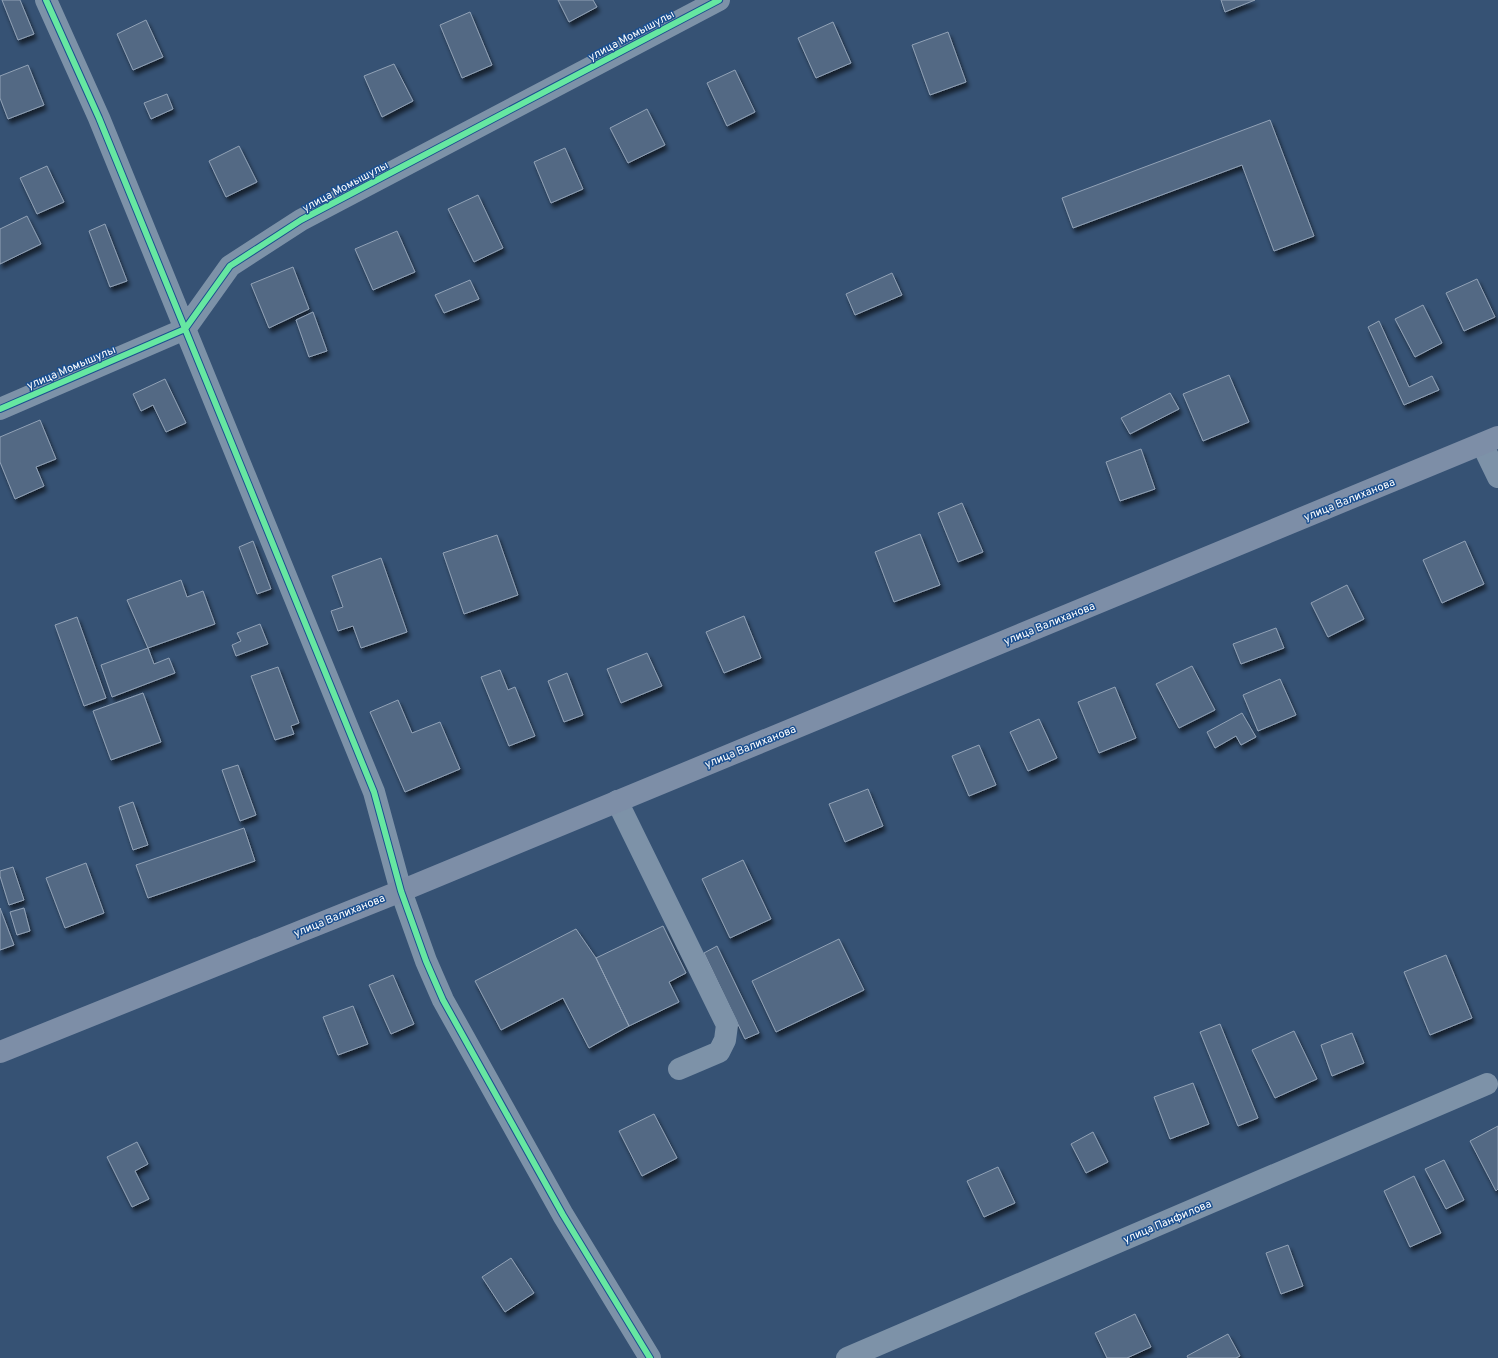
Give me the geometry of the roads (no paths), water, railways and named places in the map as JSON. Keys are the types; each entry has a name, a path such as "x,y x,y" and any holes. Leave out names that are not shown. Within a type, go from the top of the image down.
{"main road":[{"name":"улица Валиханова","path":"0,1052 401,890 1490,441"}],"street":[{"path":"46,0 99,118 374,792 401,890 426,961 444,1000 563,1215 650,1358"},
{"name":"улица Момышулы","path":"0,409 184,329 230,266 301,220 719,0"},
{"path":"1490,441 1498,477"},
{"path":"617,801 727,1025 725,1040 719,1052 679,1069"},
{"name":"улица Панфилова","path":"847,1358 1487,1084"}]}
